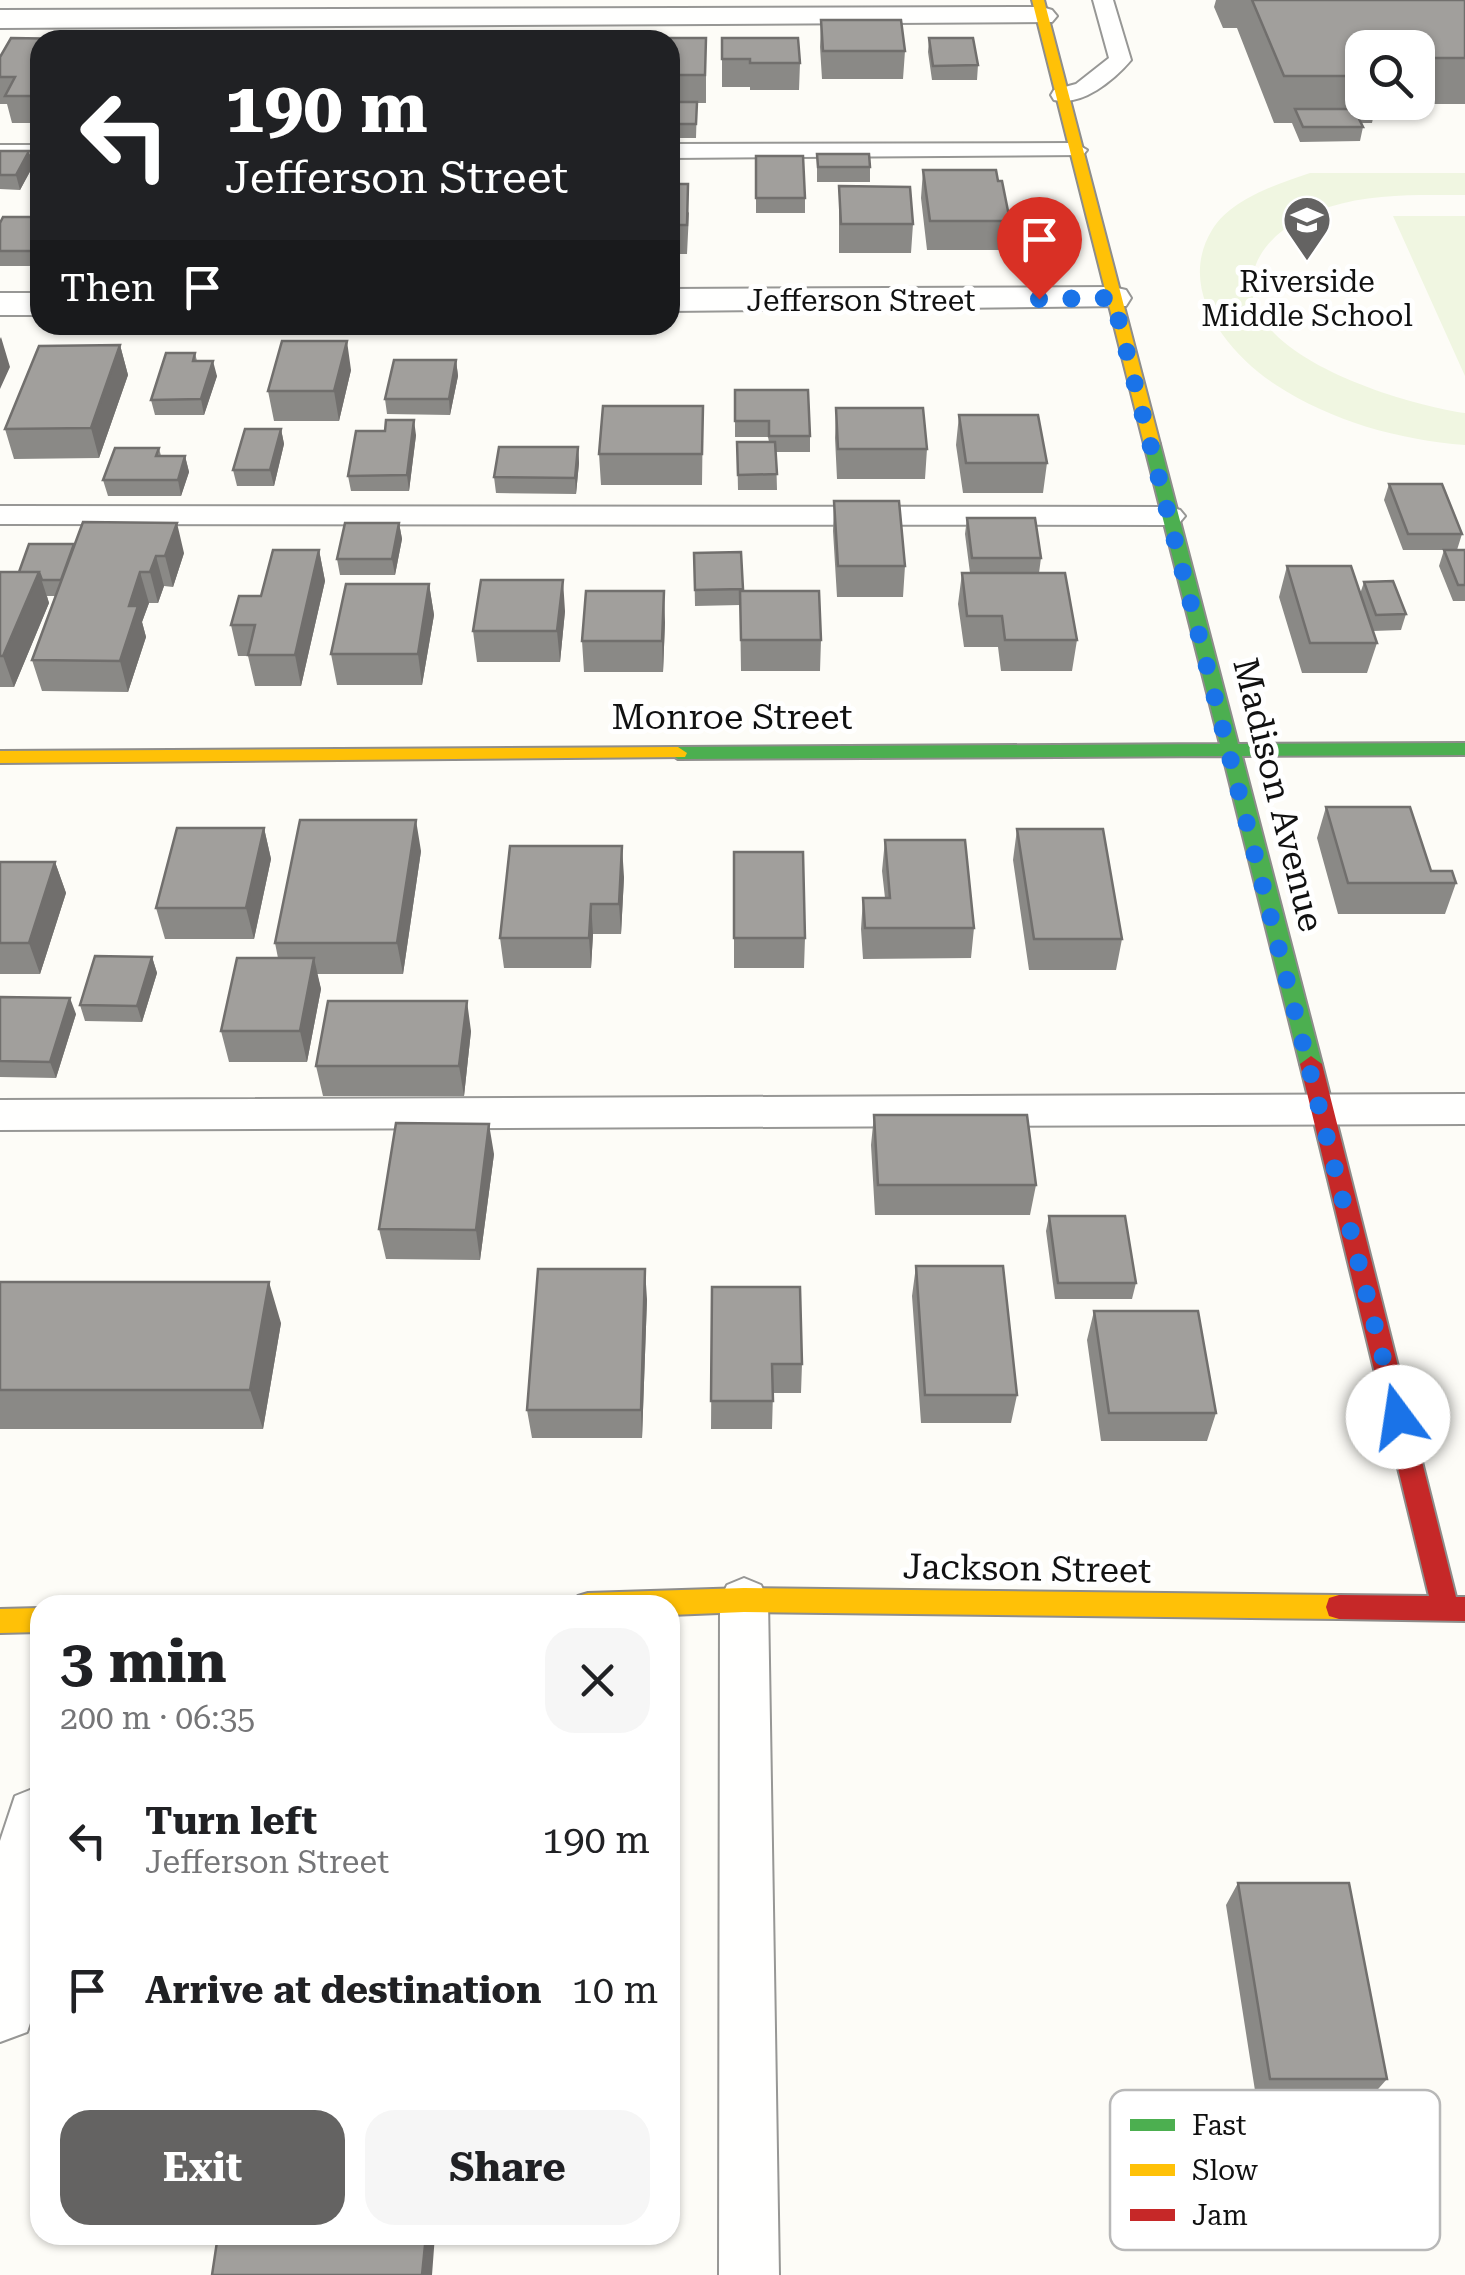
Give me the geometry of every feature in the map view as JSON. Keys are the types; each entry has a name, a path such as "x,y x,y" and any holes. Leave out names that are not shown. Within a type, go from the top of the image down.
{"street":[{"name":"Madison Avenue","path":"1040,8 1322,1108 1456,1610"},
{"path":"0,18 1040,8"},
{"name":"Jefferson Street","path":"680,300 1113,298"},
{"path":"0,304 30,304"},
{"name":"Monroe Street","path":"0,756 1465,749"},
{"name":"Jackson Street","path":"680,1602 1456,1610"},
{"path":"0,1621 30,1620"},
{"path":"0,2005 30,1867"}],"lane":[{"path":"1062,95 1084,89 1120,60 1103,0"},
{"path":"680,151 1075,150"},
{"path":"0,152 30,152"},
{"path":"0,516 1170,516"},
{"path":"0,1115 1465,1109"},
{"path":"744,1600 748,2275"}],"green space":[{"path":"1310,173 1465,173 1465,195 1362,199 1329,207 1295,222 1275,237 1260,256 1255,267 1253,298 1267,325 1293,349 1327,369 1403,399 1465,413 1465,445 1415,439 1366,427 1297,398 1240,356 1212,318 1200,275 1202,252 1212,230 1243,201"},
{"path":"1393,216 1465,216 1465,376"}],"building":[{"path":"1252,0 1465,0 1465,58 1435,58 1435,30 1345,30 1345,76 1284,76"},
{"path":"821,20 901,20 905,51 823,51"},
{"path":"11,38 30,38 30,96 5,96 15,77 0,77 0,57"},
{"path":"680,38 706,38 705,75 680,75"},
{"path":"722,38 798,38 800,63 722,59"},
{"path":"929,38 973,38 978,65 933,66"},
{"path":"680,102 697,102 696,124 680,124"},
{"path":"1295,109 1345,109 1345,120 1360,120 1363,127 1303,127"},
{"path":"0,151 29,151 16,175 0,175"},
{"path":"817,154 869,154 870,167 818,167"},
{"path":"756,156 803,156 805,198 756,198"},
{"path":"923,170 996,170 1010,221 930,221"},
{"path":"680,184 688,184 687,225 680,225"},
{"path":"839,186 910,187 913,224 841,224"},
{"path":"3,217 30,217 30,251 0,251"},
{"path":"282,341 347,341 334,391 268,391"},
{"path":"120,345 91,428 5,429 39,346"},
{"path":"166,353 195,353 193,361 213,361 201,399 151,400"},
{"path":"394,360 456,360 449,399 385,399"},
{"path":"735,390 808,390 810,436 769,436 769,421 735,421"},
{"path":"603,406 703,406 702,454 599,454"},
{"path":"836,408 923,408 927,449 838,449"},
{"path":"959,415 1038,415 1047,463 966,463"},
{"path":"386,420 414,420 407,475 348,476 356,431 385,431"},
{"path":"245,429 281,429 270,470 233,470"},
{"path":"737,442 775,442 777,474 738,475"},
{"path":"499,447 578,447 575,478 494,477"},
{"path":"115,448 159,448 156,456 185,456 178,480 103,480"},
{"path":"1389,484 1442,484 1462,534 1408,534"},
{"path":"834,501 899,501 905,566 838,566"},
{"path":"967,518 1035,518 1041,558 972,558"},
{"path":"83,522 177,523 165,556 156,556 150,572 140,572 129,606 138,606 120,661 32,660"},
{"path":"345,523 399,523 392,559 337,559"},
{"path":"29,544 74,544 61,580 42,580 39,572 19,572"},
{"path":"273,550 319,550 295,655 248,655 255,625 231,625 239,596 261,596"},
{"path":"1444,550 1465,550 1465,585 1458,585"},
{"path":"741,552 743,589 695,590 694,553"},
{"path":"1287,566 1351,566 1377,643 1310,643"},
{"path":"0,572 39,572 3,656 0,656"},
{"path":"962,573 1065,573 1077,640 1005,640 1002,616 967,616"},
{"path":"481,580 563,580 557,631 473,631"},
{"path":"1393,581 1406,614 1376,615 1364,582"},
{"path":"346,584 429,584 418,654 331,654"},
{"path":"586,591 664,591 662,641 582,641"},
{"path":"740,591 819,591 821,640 741,640"},
{"path":"1326,807 1410,807 1431,871 1452,871 1456,883 1348,883"},
{"path":"300,820 416,820 397,943 275,943"},
{"path":"177,828 264,828 246,908 156,908"},
{"path":"1017,829 1103,829 1122,939 1034,939"},
{"path":"885,840 965,840 974,928 865,928 863,898 890,898"},
{"path":"510,846 622,846 619,904 591,904 589,938 500,938"},
{"path":"734,852 803,852 805,938 734,938"},
{"path":"0,862 55,862 29,943 0,943"},
{"path":"95,956 152,957 137,1006 80,1005"},
{"path":"237,958 314,958 300,1031 221,1031"},
{"path":"0,997 70,998 50,1062 0,1061"},
{"path":"328,1001 467,1001 459,1066 316,1066"},
{"path":"874,1115 1027,1115 1036,1185 878,1185"},
{"path":"396,1123 489,1124 476,1230 379,1229"},
{"path":"1049,1216 1125,1216 1136,1283 1058,1283"},
{"path":"916,1266 1003,1266 1017,1395 925,1395"},
{"path":"538,1269 645,1269 641,1410 527,1410"},
{"path":"0,1282 269,1282 250,1390 0,1390"},
{"path":"712,1287 800,1287 802,1364 772,1364 773,1401 711,1401"},
{"path":"1094,1311 1198,1311 1216,1413 1109,1413"},
{"path":"1238,1883 1349,1883 1387,2079 1270,2079"},
{"path":"216,2245 425,2245 422,2275 212,2275"}],"traffic: fast":[{"path":"1152,444 1311,1064"},
{"path":"678,753 1465,749"}],"traffic: slow":[{"path":"1038,0 1152,444"},
{"path":"0,757 678,753"},
{"path":"680,1602 1339,1607"},
{"path":"0,1621 30,1620"}],"traffic: jam":[{"path":"1311,1064 1446,1610"},
{"path":"1339,1607 1465,1609"}],"place":[{"name":"Riverside Middle School","path":"1307,262"}],"route":[{"path":"1039,299 1113,298 1398,1417"}]}
